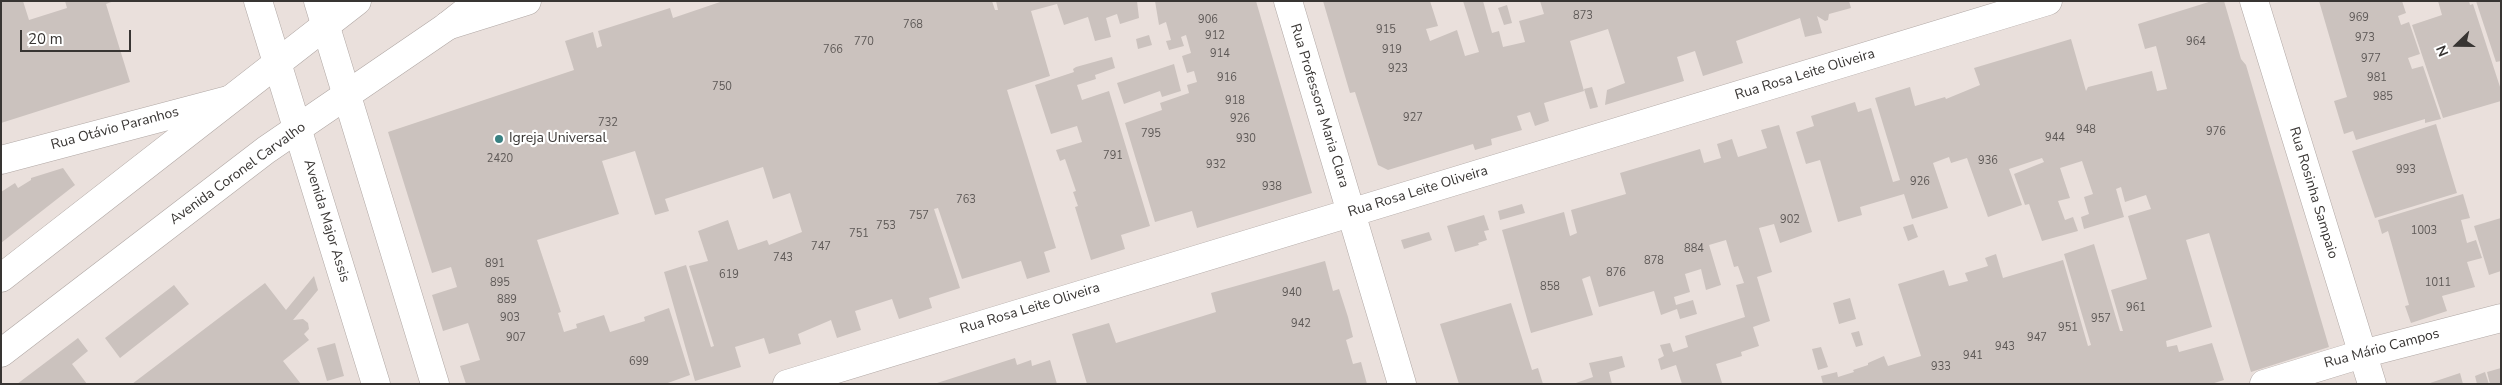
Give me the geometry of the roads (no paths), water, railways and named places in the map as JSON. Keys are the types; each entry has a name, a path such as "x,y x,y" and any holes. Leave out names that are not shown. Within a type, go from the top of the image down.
{"street":[{"name":"Avenida Major Assis","path":"258,1 275,63 376,384"},
{"path":"1,278 275,63 321,13 357,1"},
{"name":"Avenida Coronel Carvalho","path":"1,353 297,128 347,96 446,27 479,1"},
{"path":"446,27 527,1"},
{"name":"Rua Professora Maria Clara","path":"1288,1 1402,384"},
{"name":"Rua Rosa Leite Oliveira","path":"787,384 2048,1"},
{"name":"Rua Rosinha Sampaio","path":"2254,1 2372,384"},
{"path":"321,13 435,384"},
{"name":"Rua Otávio Paranhos","path":"1,160 228,100"},
{"name":"Rua Mário Campos","path":"2264,384 2362,354 2501,318"}],"place":[{"name":"Igreja Universal","path":"499,139"}]}
